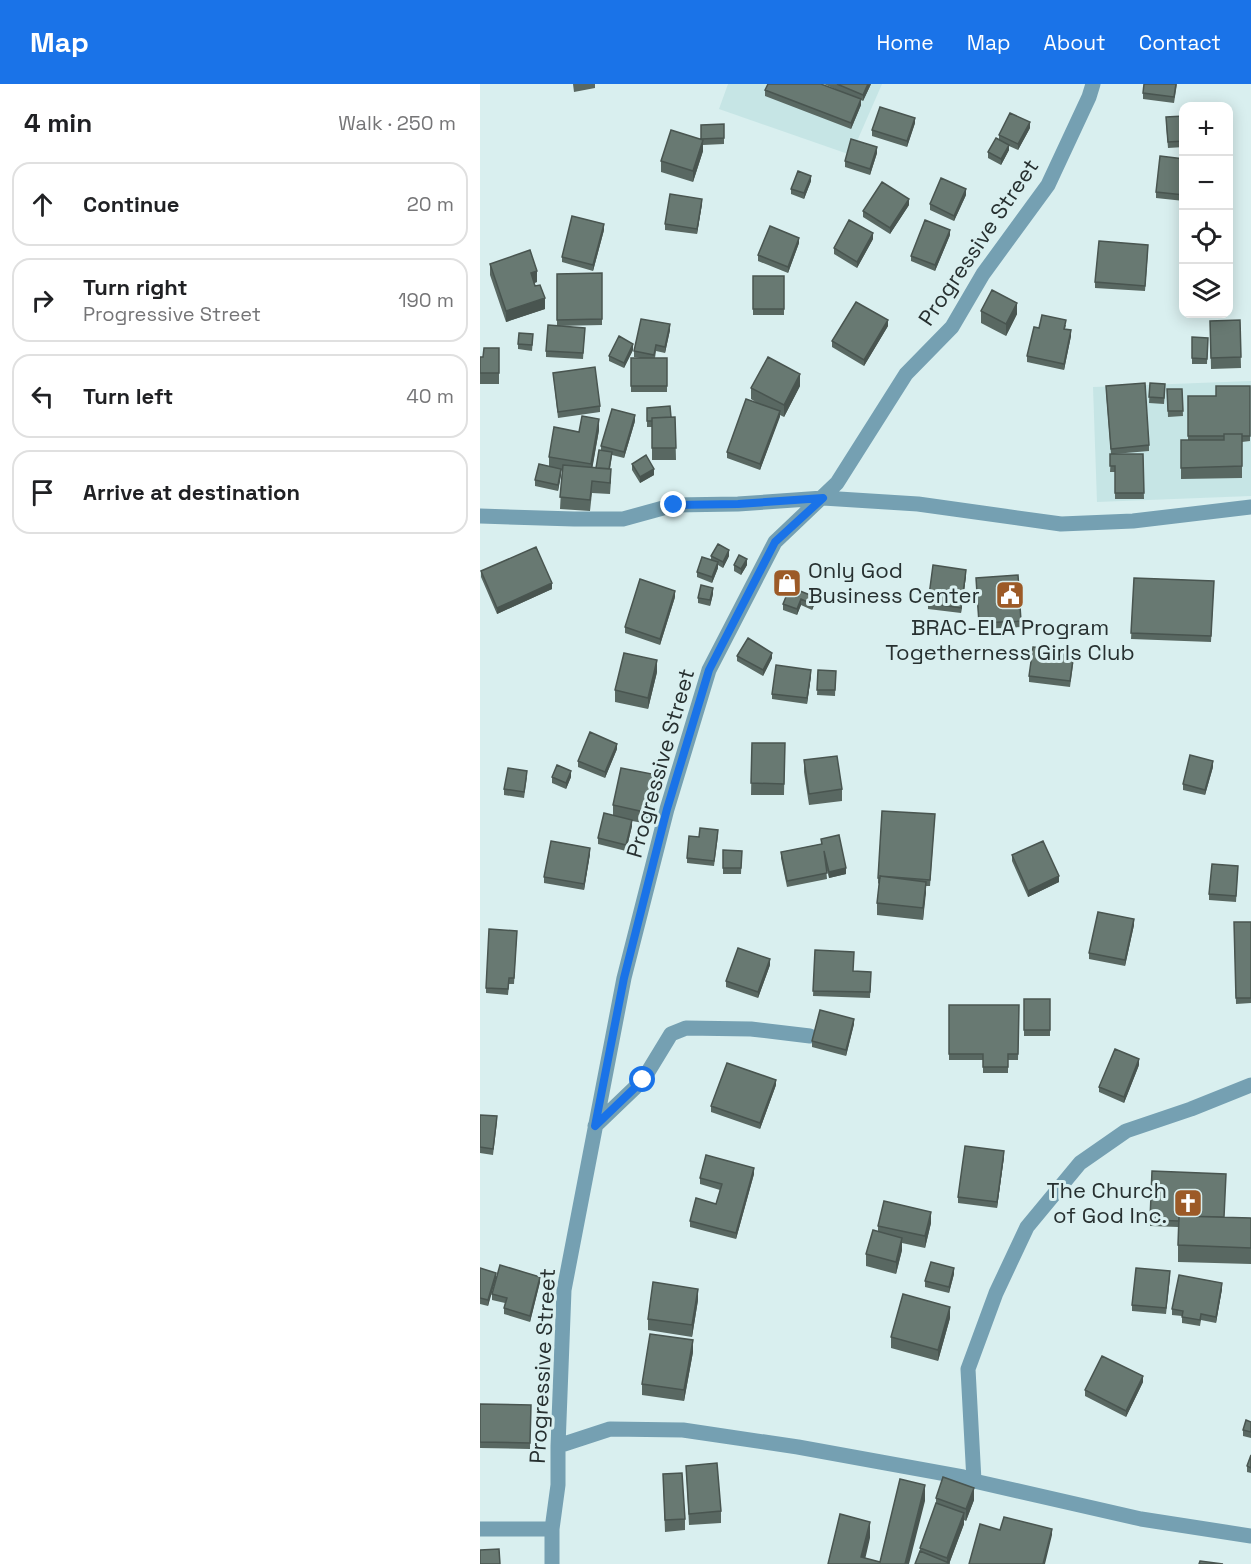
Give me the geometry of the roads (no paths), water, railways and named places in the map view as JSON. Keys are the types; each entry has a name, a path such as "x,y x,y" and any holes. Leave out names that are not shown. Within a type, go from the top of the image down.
{"street":[{"name":"Progressive Street","path":"552,1564 552,1529 558,1485 564,1290 624,978 667,809 709,670 775,542 837,483 906,374 951,327 983,274 1048,185 1093,84"},
{"path":"480,516 622,519 674,505 738,504 823,498 918,504 1061,524 1133,521 1251,507"},
{"path":"595,1126 643,1080 672,1034 686,1028 751,1029 810,1036"},
{"path":"974,1480 968,1369 996,1293 1027,1227 1080,1163 1126,1131 1191,1109 1251,1085"},
{"path":"558,1446 610,1429 683,1430 810,1449 963,1477 1141,1519 1251,1536"},
{"path":"480,1529 552,1529"}],"place":[{"name":"Only God Business Center","path":"787,583"},
{"name":"BRAC-ELA Program Togetherness Girls Club","path":"1010,595"},
{"name":"The Church of God Inc.","path":"1188,1203"}]}
